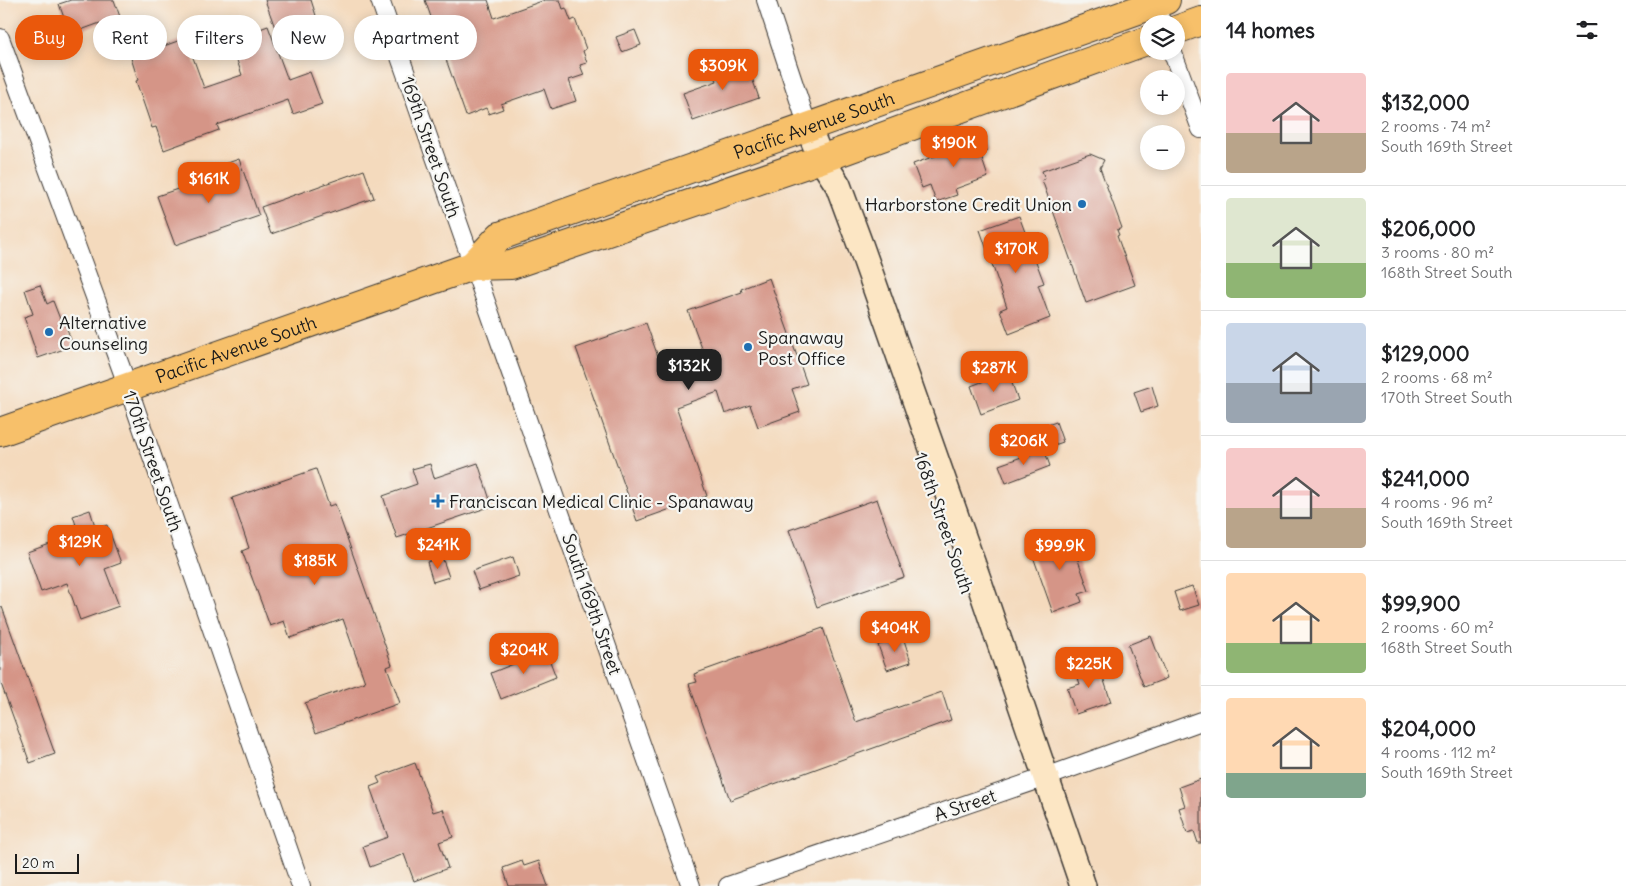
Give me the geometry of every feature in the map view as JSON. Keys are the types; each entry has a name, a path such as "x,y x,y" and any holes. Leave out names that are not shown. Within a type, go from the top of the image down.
{"main road":[{"name":"Pacific Avenue South","path":"472,266 500,236 808,127 1160,7"},
{"path":"1185,27 1201,21"},
{"name":"Pacific Avenue South","path":"0,432 472,266 511,265 821,159 1140,43"}],"street":[{"name":"169th Street South","path":"380,0 472,266"},
{"name":"168th Street South","path":"766,0 808,127 821,159 838,184 982,591 1072,886"},
{"name":"170th Street South","path":"0,38 128,387 302,886"},
{"path":"1175,60 1201,129"},
{"name":"South 169th Street","path":"472,266 691,886"},
{"name":"A Street","path":"728,886 1040,779 1201,721"},
{"path":"1040,779 1083,886"}],"building":[{"path":"71,0 114,0 119,15 93,15 93,26 83,29 83,15 63,15 59,4"},
{"path":"265,0 311,0 316,15 272,15 272,19"},
{"path":"425,0 488,0 494,18 545,0 560,0 563,9 566,8 571,21 575,19 586,49 583,51 587,63 580,65 584,75 569,80 576,101 551,109 544,89 501,104 503,109 489,114 486,108 466,116 446,60 477,60 477,15 430,15"},
{"path":"268,26 272,37 272,60 281,60 288,80 310,72 322,104 293,114 288,100 217,125 219,130 164,150 156,127 152,128 136,81 138,80 132,60 167,60 167,45 177,41 177,60 194,60 204,88 242,75 237,60 262,60 262,28"},
{"path":"635,30 641,45 622,52 616,37"},
{"path":"745,58 759,98 693,121 683,93 717,81 712,69"},
{"path":"980,132 987,151 980,153 988,177 955,189 957,195 936,202 930,185 922,188 913,164 957,148 954,142"},
{"name":"Harborstone Credit Union","path":"1090,154 1104,160 1100,168 1122,228 1117,230 1119,235 1117,236 1135,285 1086,303 1042,180 1045,179 1042,171"},
{"path":"239,159 259,216 175,245 157,196 219,175 216,167"},
{"path":"364,170 374,198 271,234 261,207"},
{"path":"1019,216 1044,283 1038,285 1050,318 1009,334 1000,310 1007,307 980,230"},
{"path":"769,278 807,384 792,389 800,412 758,427 750,405 725,414 718,392 676,407 707,496 637,521 576,348 646,323 661,365 703,351 688,311 742,292 741,289"},
{"name":"Alternative Counseling","path":"40,285 47,304 53,301 60,319 63,317 73,346 38,358 24,317 33,314 25,290"},
{"path":"1008,372 1018,400 981,414 971,386"},
{"path":"1152,386 1158,406 1141,412 1134,392"},
{"path":"1056,422 1063,442 1043,449 1036,429"},
{"path":"1044,449 1050,466 1006,483 999,465"},
{"name":"Franciscan Medical Clinic - Spanaway","path":"478,463 492,506 397,538 383,496 417,484 412,469 430,464 434,478"},
{"path":"316,469 329,506 335,504 392,665 387,667 400,703 316,733 305,703 365,682 343,619 290,638 284,621 270,626 242,551 249,548 232,498"},
{"path":"877,499 904,577 817,607 789,530"},
{"path":"90,510 96,529 107,525 121,563 105,569 119,606 80,620 67,583 41,592 27,552 79,534 73,516"},
{"path":"1068,532 1089,591 1079,594 1082,602 1053,613 1029,545"},
{"path":"442,557 449,577 433,582 427,562"},
{"path":"513,557 519,576 479,590 472,571"},
{"path":"1192,586 1199,605 1180,611 1174,592"},
{"path":"2,607 55,754 30,763 0,681 0,608"},
{"path":"823,628 856,722 942,692 951,720 730,800 689,684 697,682 694,674"},
{"path":"1151,636 1167,678 1144,687 1128,645"},
{"path":"903,637 911,662 887,670 878,645"},
{"path":"546,651 556,677 501,699 491,673"},
{"path":"1098,662 1111,702 1076,714 1067,688 1080,684 1075,669"},
{"path":"415,763 433,812 443,809 453,837 439,842 448,868 414,881 404,854 370,867 363,846 388,837 370,787 380,783 377,777"},
{"path":"1201,779 1201,843 1198,843 1194,831 1187,833 1179,808 1185,806 1179,787"},
{"path":"522,861 524,866 539,861 548,886 509,886 503,868"}],"place":[{"name":"Harborstone Credit Union","path":"1082,204"},
{"name":"Alternative Counseling","path":"49,332"},
{"name":"Spanaway Post Office","path":"748,347"},
{"name":"Franciscan Medical Clinic - Spanaway","path":"438,501"}]}
